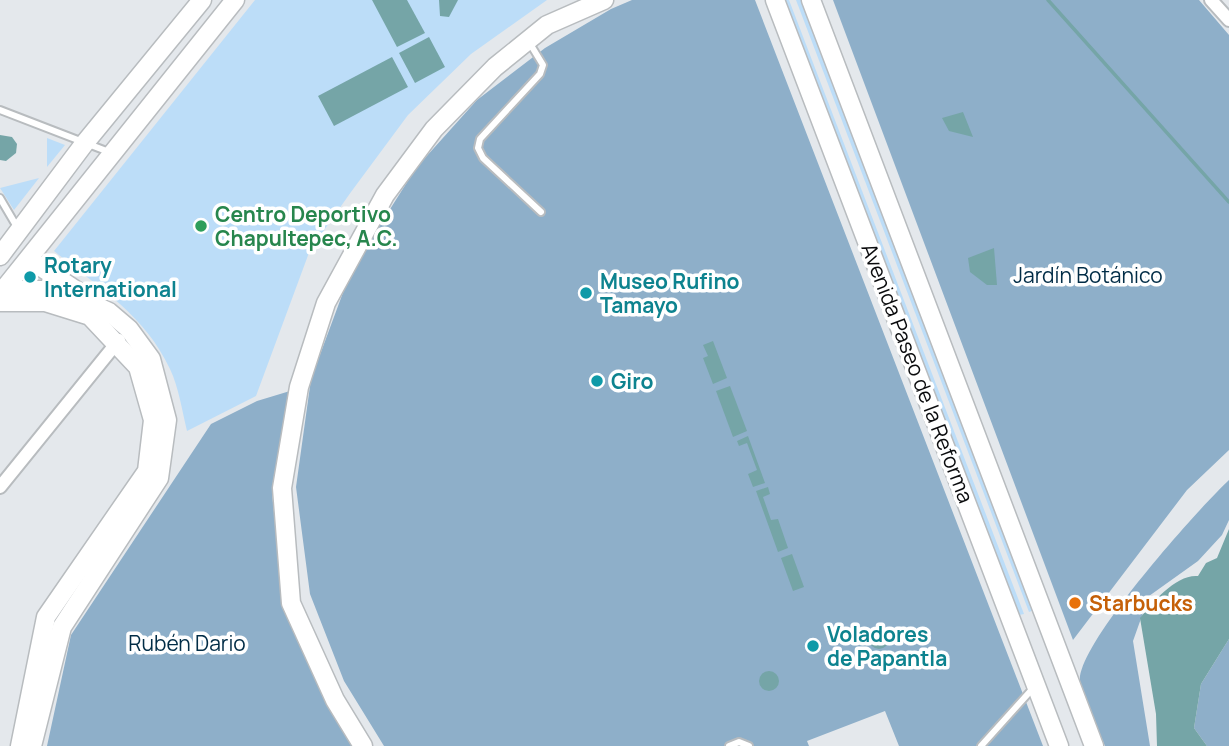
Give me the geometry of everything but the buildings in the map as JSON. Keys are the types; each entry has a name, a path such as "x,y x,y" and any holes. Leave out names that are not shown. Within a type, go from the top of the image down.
{"main road":[{"path":"0,256 84,144 202,0"},
{"path":"1,294 235,0"},
{"path":"363,746 335,700 291,603 282,488 299,387 326,303 385,195 434,129 495,67 547,25 604,0"},
{"name":"Avenida Paseo de la Reforma","path":"775,0 1059,746"},
{"name":"Avenida Paseo de la Reforma","path":"811,0 1094,746"},
{"path":"30,259 109,312 138,367 153,421 153,475 77,588 62,627 32,746"},
{"path":"1,294 71,294 109,312"},
{"path":"1,294 76,310 123,336"},
{"path":"20,746 46,617 77,588"},
{"path":"1036,685 1066,673"}],"street":[{"path":"1211,0 1229,20"},
{"path":"0,487 123,336"}],"lane":[{"path":"528,40 543,65 540,74 480,139 478,148 483,158 541,212"},
{"path":"0,110 111,153"},
{"path":"0,198 19,230"},
{"path":"981,746 1036,685"},
{"path":"729,746 740,742 748,746"}],"shaded area":[{"name":"Centro Deportivo Chapultepec, A.C.","path":"255,0 547,0 471,54 408,115 310,250 256,396 187,431 173,376 148,333 119,303 54,251"},
{"path":"372,0 407,0 425,33 397,47"},
{"path":"439,0 458,0 449,17 440,16"},
{"path":"783,0 789,0 1024,614 1019,615"},
{"path":"796,0 802,0 1034,610 1029,612"},
{"path":"429,37 445,67 415,83 399,53"},
{"path":"392,57 408,87 334,126 318,96"},
{"path":"963,112 973,137 949,131 942,118"},
{"path":"0,135 12,137 17,144 16,153 6,161 0,160"},
{"path":"47,138 65,145 47,167"},
{"path":"39,178 14,210 0,188"},
{"path":"994,248 997,285 987,285 970,272 968,258"},
{"path":"713,341 727,378 713,384 703,358 708,356 703,345"},
{"path":"730,386 747,431 733,437 716,391"},
{"path":"748,436 765,483 753,487 748,474 757,470 747,443 739,446 737,441"},
{"path":"768,487 770,494 763,497 771,520 778,519 788,548 778,552 756,491"},
{"path":"1229,529 1229,639 1201,684 1194,728 1207,746 1157,746 1156,714 1140,618 1173,584 1181,579 1198,576 1206,563 1217,558"},
{"path":"792,554 804,587 793,591 781,558"},
{"path":"879,629 886,632 889,639 886,646 879,649 872,646 869,639 872,632"},
{"path":"769,671 776,674 779,681 776,688 769,691 762,688 759,681 762,674"}],"green space":[{"path":"632,0 755,0 1043,746 899,746 885,711 807,741 809,746 384,746 344,681 310,594 296,487 311,379 351,271 416,168 477,100 545,48 611,9"},
{"name":"Jardín Botánico","path":"833,0 1199,0 1229,35 1229,450 1187,490 1073,640"},
{"name":"Rubén Dario","path":"290,391 272,493 284,608 355,746 47,746 71,635 211,424 257,401"},
{"path":"1229,480 1229,520 1222,535 1198,561 1149,596 1133,641 1150,746 1105,746 1081,689 1084,663 1098,638 1142,577"},
{"path":"1229,639 1229,746 1207,746 1194,728 1201,684"}],"waterway":[{"path":"1048,0 1229,202"}],"place":[{"name":"Centro Deportivo Chapultepec, A.C.","path":"201,226"},
{"name":"Rotary International","path":"30,277"},
{"name":"Museo Rufino Tamayo","path":"586,293"},
{"name":"Giro","path":"597,381"},
{"name":"Starbucks","path":"1075,603"},
{"name":"Voladores de Papantla","path":"813,646"}]}
